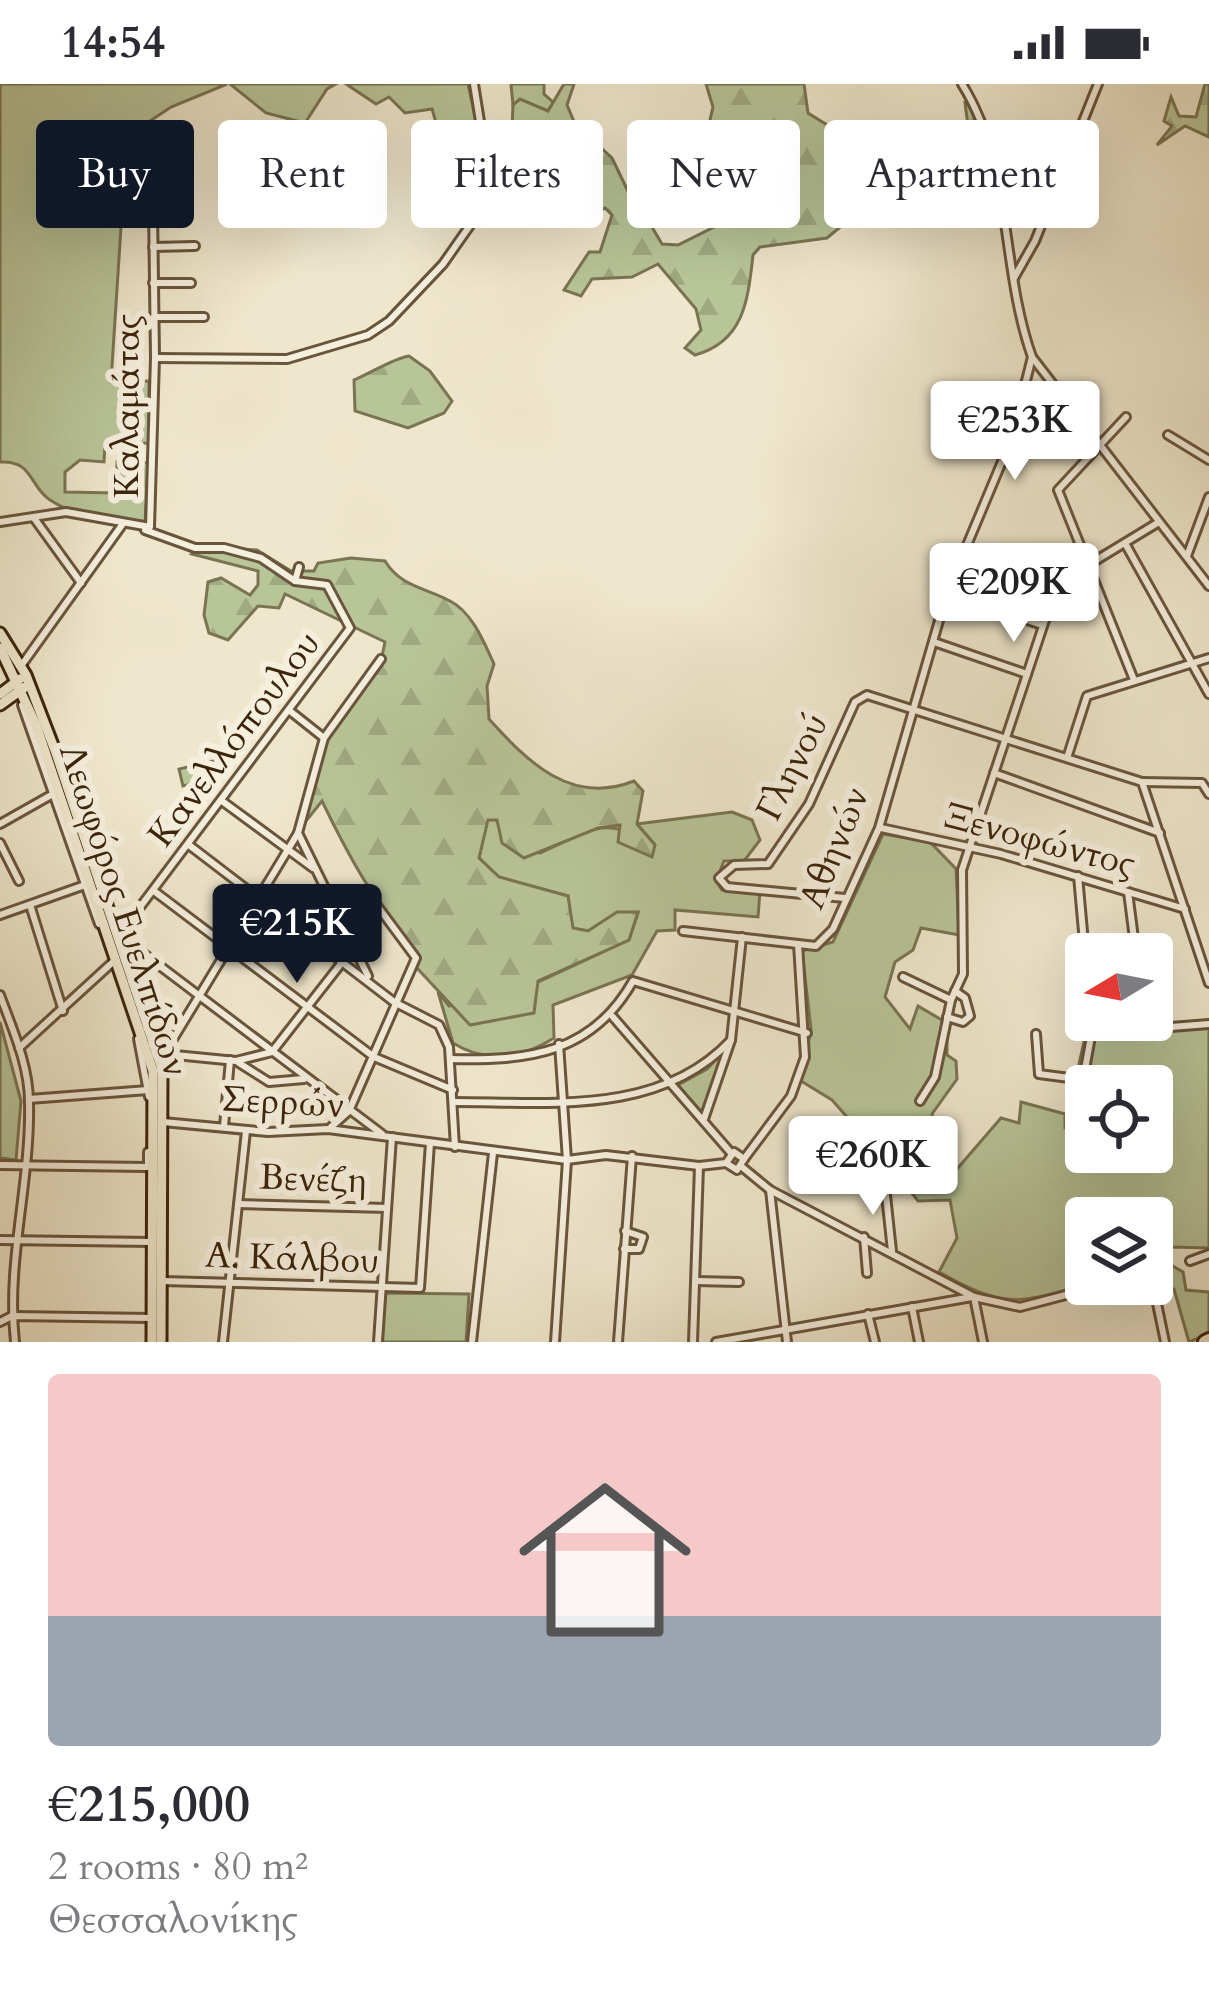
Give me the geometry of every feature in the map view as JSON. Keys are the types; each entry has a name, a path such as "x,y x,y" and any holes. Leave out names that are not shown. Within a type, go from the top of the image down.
{"main road":[{"name":"Λεωφόρος Ευελπίδων","path":"0,633 23,679 162,1054 152,1342"},
{"name":"Λεωφόρος Ευελπίδων","path":"0,648 23,679 153,1071 161,1121 152,1167 162,1281 161,1342"},
{"path":"0,694 23,679"},
{"path":"0,705 23,679"}],"street":[{"path":"155,358 287,359 377,331 463,238 489,190 474,84"},
{"path":"962,84 989,134 1015,292 1032,357 1209,586"},
{"path":"1013,279 1035,241 1098,84"},
{"name":"Καλαμάτας","path":"0,522 66,512 145,530 152,519 153,228"},
{"path":"153,247 195,246"},
{"path":"153,283 190,283"},
{"path":"154,317 204,317"},
{"name":"Αθηνών","path":"743,1163 791,1096 807,1033 798,944 825,942 880,828 947,592 1011,440 1032,357"},
{"path":"1126,417 1058,490 1133,680"},
{"path":"1168,435 1209,460"},
{"path":"1187,556 1206,518 1209,497"},
{"path":"32,517 81,583"},
{"path":"920,1101 935,1077 965,946 958,889 1058,581 1159,522"},
{"path":"0,1165 152,1167 148,1090 115,961 20,700 23,679 122,525"},
{"path":"145,530 195,548 254,556 295,581 299,567"},
{"path":"1126,544 1209,694"},
{"name":"Κανελλόπουλου","path":"119,935 348,631 348,615 328,585 295,581"},
{"path":"947,592 1042,625"},
{"path":"932,641 1027,674"},
{"path":"1067,758 1088,696 1209,658"},
{"path":"355,946 272,1052 233,1060 162,1054 298,833 324,738 381,659"},
{"name":"Γληνού","path":"845,898 727,887 719,878 723,870 763,866 784,843 860,696 911,709"},
{"path":"911,709 1142,782 1202,784 1209,794"},
{"path":"290,711 324,738"},
{"path":"994,773 1160,833"},
{"path":"1142,782 1209,982"},
{"path":"0,824 52,794"},
{"path":"221,801 316,870"},
{"name":"Ξενοφώντος","path":"880,828 971,847 1185,909"},
{"path":"298,833 369,980"},
{"path":"0,843 19,881"},
{"path":"188,844 260,894 394,1002 445,1031 455,1147"},
{"path":"1078,876 1083,933"},
{"path":"0,915 85,885"},
{"path":"154,891 231,944 374,1057 453,1090"},
{"path":"328,1129 350,1111 416,958 367,892"},
{"path":"1128,892 1133,933"},
{"path":"30,905 63,1011"},
{"path":"683,931 798,944"},
{"path":"119,935 382,1134"},
{"path":"704,1120 737,1014 742,938"},
{"path":"20,1048 115,961"},
{"path":"903,976 951,1000"},
{"path":"450,1059 520,1059 560,1044 613,1017 633,980 807,1033"},
{"path":"947,1018 963,1022 970,1016 965,998 955,991"},
{"path":"0,994 20,1048 29,1099 16,1240 15,1342"},
{"path":"613,1017 730,1153 770,1190 974,1297 1019,1306 1104,1285 1154,1289 1166,1342"},
{"path":"1173,1025 1209,1024"},
{"path":"1036,1034 1039,1074 1077,1079 1084,1075 1093,1041"},
{"path":"454,1102 597,1102 670,1082 705,1066 731,1040"},
{"path":"555,1342 567,1160 560,1044"},
{"path":"233,1060 269,1082 306,1079"},
{"path":"224,1126 233,1060"},
{"path":"29,1099 148,1090"},
{"name":"Σερρών","path":"161,1121 247,1130 328,1129 430,1143"},
{"path":"224,1342 247,1130"},
{"path":"378,1342 392,1137"},
{"path":"430,1143 567,1160 632,1156 699,1166 726,1163"},
{"name":"A. Κάλβου","path":"162,1281 420,1288 430,1143"},
{"path":"472,1342 493,1153"},
{"path":"726,1163 730,1153"},
{"path":"619,1342 632,1156"},
{"path":"726,1163 733,1170 743,1163"},
{"path":"693,1342 699,1166"},
{"path":"885,1186 892,1251"},
{"path":"770,1190 787,1342"},
{"name":"Βενέζη","path":"238,1204 386,1208"},
{"path":"624,1249 639,1250 643,1237 626,1231"},
{"path":"864,1237 867,1273"},
{"path":"0,1240 158,1242"},
{"path":"1190,1261 1209,1254"},
{"path":"696,1281 739,1282"},
{"path":"716,1342 974,1297"},
{"path":"974,1297 983,1342"},
{"path":"912,1307 919,1342"},
{"path":"868,1314 875,1342"},
{"path":"0,1322 12,1316 152,1318"}],"green space":[{"path":"0,84 227,84 152,120 36,120 36,228 121,228 111,382 149,381 149,443 105,444 104,462 80,460 65,472 65,492 117,493 117,462 148,463 145,524 96,518 60,506 43,494 25,469 0,462"},
{"path":"230,84 336,84 327,89 307,120 266,113"},
{"path":"346,84 468,84 476,120 435,120 432,109 405,113 389,97 376,104"},
{"path":"511,84 544,84 544,94 554,103 548,111 520,100 513,105"},
{"path":"564,84 574,84 567,105 573,120 512,120 513,105 520,99 548,111"},
{"path":"706,84 804,84 808,113 824,123 824,228 839,228 827,238 760,247 753,255 749,288 734,330 711,349 695,355 685,348 701,330 696,309 658,264 632,277 592,279 581,296 564,290 589,252 600,252 612,215 605,208 603,150 627,189 627,228 653,228 662,244 678,245 712,228 800,228 800,120 710,120 713,107"},
{"path":"1205,84 1209,84 1209,137 1185,126 1157,145 1172,126 1164,121 1171,97 1179,116 1196,117"},
{"path":"965,103 973,106 978,120 967,120"},
{"path":"409,356 430,371 452,401 444,413 408,428 355,411 354,380"},
{"path":"203,546 257,550 291,571 314,571 318,563 351,558 385,561 406,581 465,612 494,664 487,686 489,719 535,764 571,784 611,787 634,781 643,791 637,824 655,845 652,857 618,842 620,825 598,828 524,858 502,843 497,820 488,820 479,858 499,877 568,896 573,928 588,931 617,912 638,912 629,940 538,981 534,1013 470,1025 416,967 417,952 364,880 322,801 302,826 323,745 381,661 385,642 285,594 279,608 258,606 228,640 209,633 204,615 208,582 221,578 250,595 258,585 258,571 192,554"},
{"path":"213,761 217,778 183,786 179,769"},
{"path":"732,812 752,820 760,840 744,861 724,861 716,881 722,890 760,891 758,917 675,910 675,930 657,931 632,975 553,1005 554,1038 504,1056 478,1054 453,1043 438,992 449,1006 538,982 629,940 638,913 617,913 588,931 572,928 568,896 499,877 479,858 487,819 497,820 540,853 586,832 609,828 655,845 637,824"},
{"path":"883,834 930,842 956,869 959,935 921,928 913,950 895,962 885,997 910,1029 918,1006 947,1023 947,1055 956,1061 957,1079 932,1114 945,1169 957,1169 1001,1118 1019,1123 1021,1102 1065,1114 1065,1173 1173,1173 1173,1065 1079,1065 1084,1041 1173,1041 1173,1031 1209,1028 1209,1248 1173,1247 1173,1197 1065,1197 1065,1290 1027,1299 996,1297 939,1272 957,1238 950,1200 918,1201 911,1192 888,1188 875,1170 876,1150 832,1100 801,1081 811,1029 802,951 833,942"},
{"path":"0,1022 21,1101 16,1160 0,1158"},
{"path":"725,1050 702,1113 678,1085 707,1069"},
{"path":"1173,1266 1183,1272 1186,1290 1209,1292 1209,1334 1189,1342 1174,1289"},
{"path":"385,1293 469,1294 466,1342 382,1342"}]}
